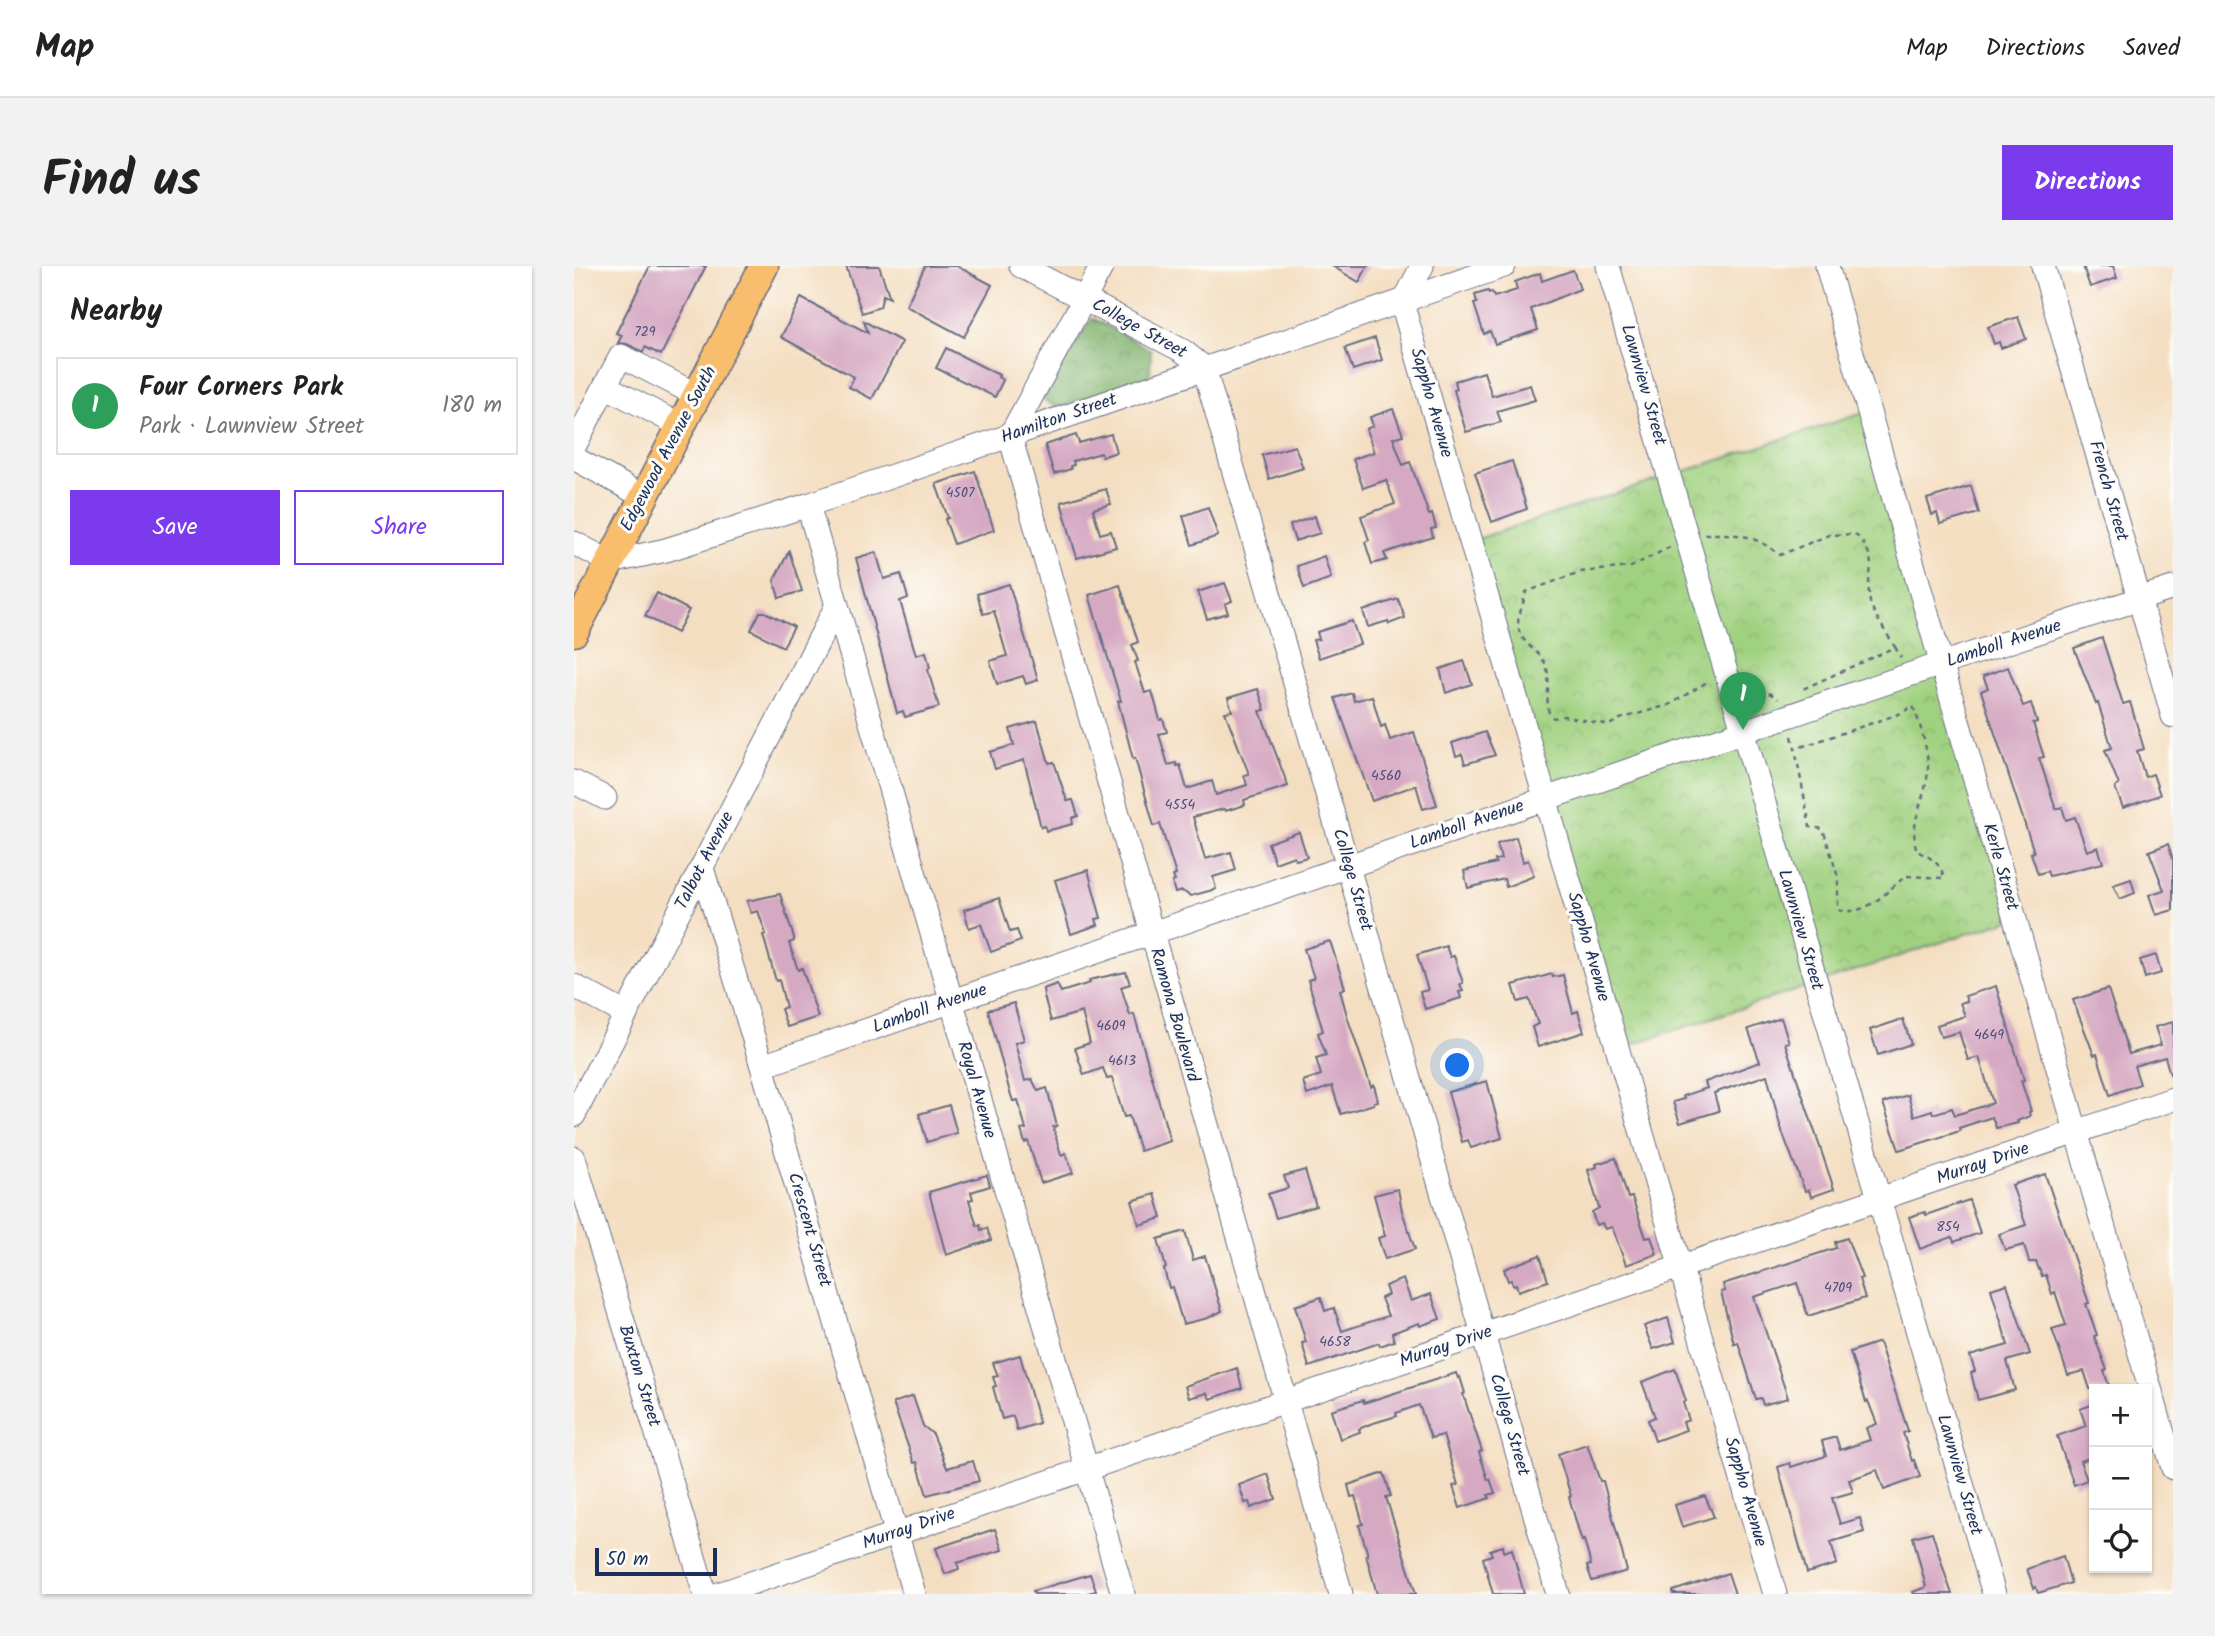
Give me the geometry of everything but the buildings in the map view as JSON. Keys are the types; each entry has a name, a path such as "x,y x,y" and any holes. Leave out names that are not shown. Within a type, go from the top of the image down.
{"main road":[{"name":"Edgewood Avenue South","path":"574,632 764,266"}],"street":[{"name":"College Street","path":"1021,266 1183,351 1203,368 1558,1594"},
{"path":"1010,436 1102,266"},
{"path":"1405,300 1422,266"},
{"name":"Hamilton Street","path":"610,562 666,550 808,505 1504,266"},
{"name":"Lawnview Street","path":"1608,266 1994,1594"},
{"name":"Kerle Street","path":"1828,266 2173,1468"},
{"name":"French Street","path":"2043,266 2173,716"},
{"name":"Sappho Avenue","path":"1405,300 1405,313 1775,1594"},
{"path":"574,447 621,355 697,395"},
{"path":"605,386 681,426"},
{"name":"Ramona Boulevard","path":"1010,436 1341,1594"},
{"path":"574,458 644,497"},
{"name":"Royal Avenue","path":"808,505 1123,1594"},
{"path":"574,544 610,562"},
{"name":"Lamboll Avenue","path":"762,1066 1941,664 2173,589"},
{"name":"Talbot Avenue","path":"574,1115 836,607"},
{"path":"574,782 605,798"},
{"name":"Crescent Street","path":"702,867 914,1594"},
{"path":"574,986 625,1014"},
{"name":"Murray Drive","path":"719,1594 2173,1099"},
{"name":"Buxton Street","path":"574,1158 705,1594"}],"path":[{"path":"1696,534 1739,534 1763,542 1780,555 1829,535 1855,534 1868,547 1871,565 1870,603 1895,647 1798,691"},
{"path":"1679,542 1631,567 1580,572 1529,589 1518,625 1524,640 1546,665 1546,705 1550,716 1554,718 1563,716 1609,726 1620,719 1669,705 1710,681"},
{"path":"1739,682 1763,690 1778,699 1788,695"},
{"path":"1789,726 1810,827 1824,830 1838,877 1838,910 1852,913 1876,902 1906,876 1944,878 1943,870 1930,857 1917,851 1912,839 1928,766 1913,706 1899,714 1795,749"}],"green space":[{"path":"1092,318 1151,350 1150,377 1058,408 1042,399"},
{"path":"1869,411 2015,918 1618,1049 1471,541"}],"place":[{"name":"Four Corners Park","path":"1743,730"}]}
